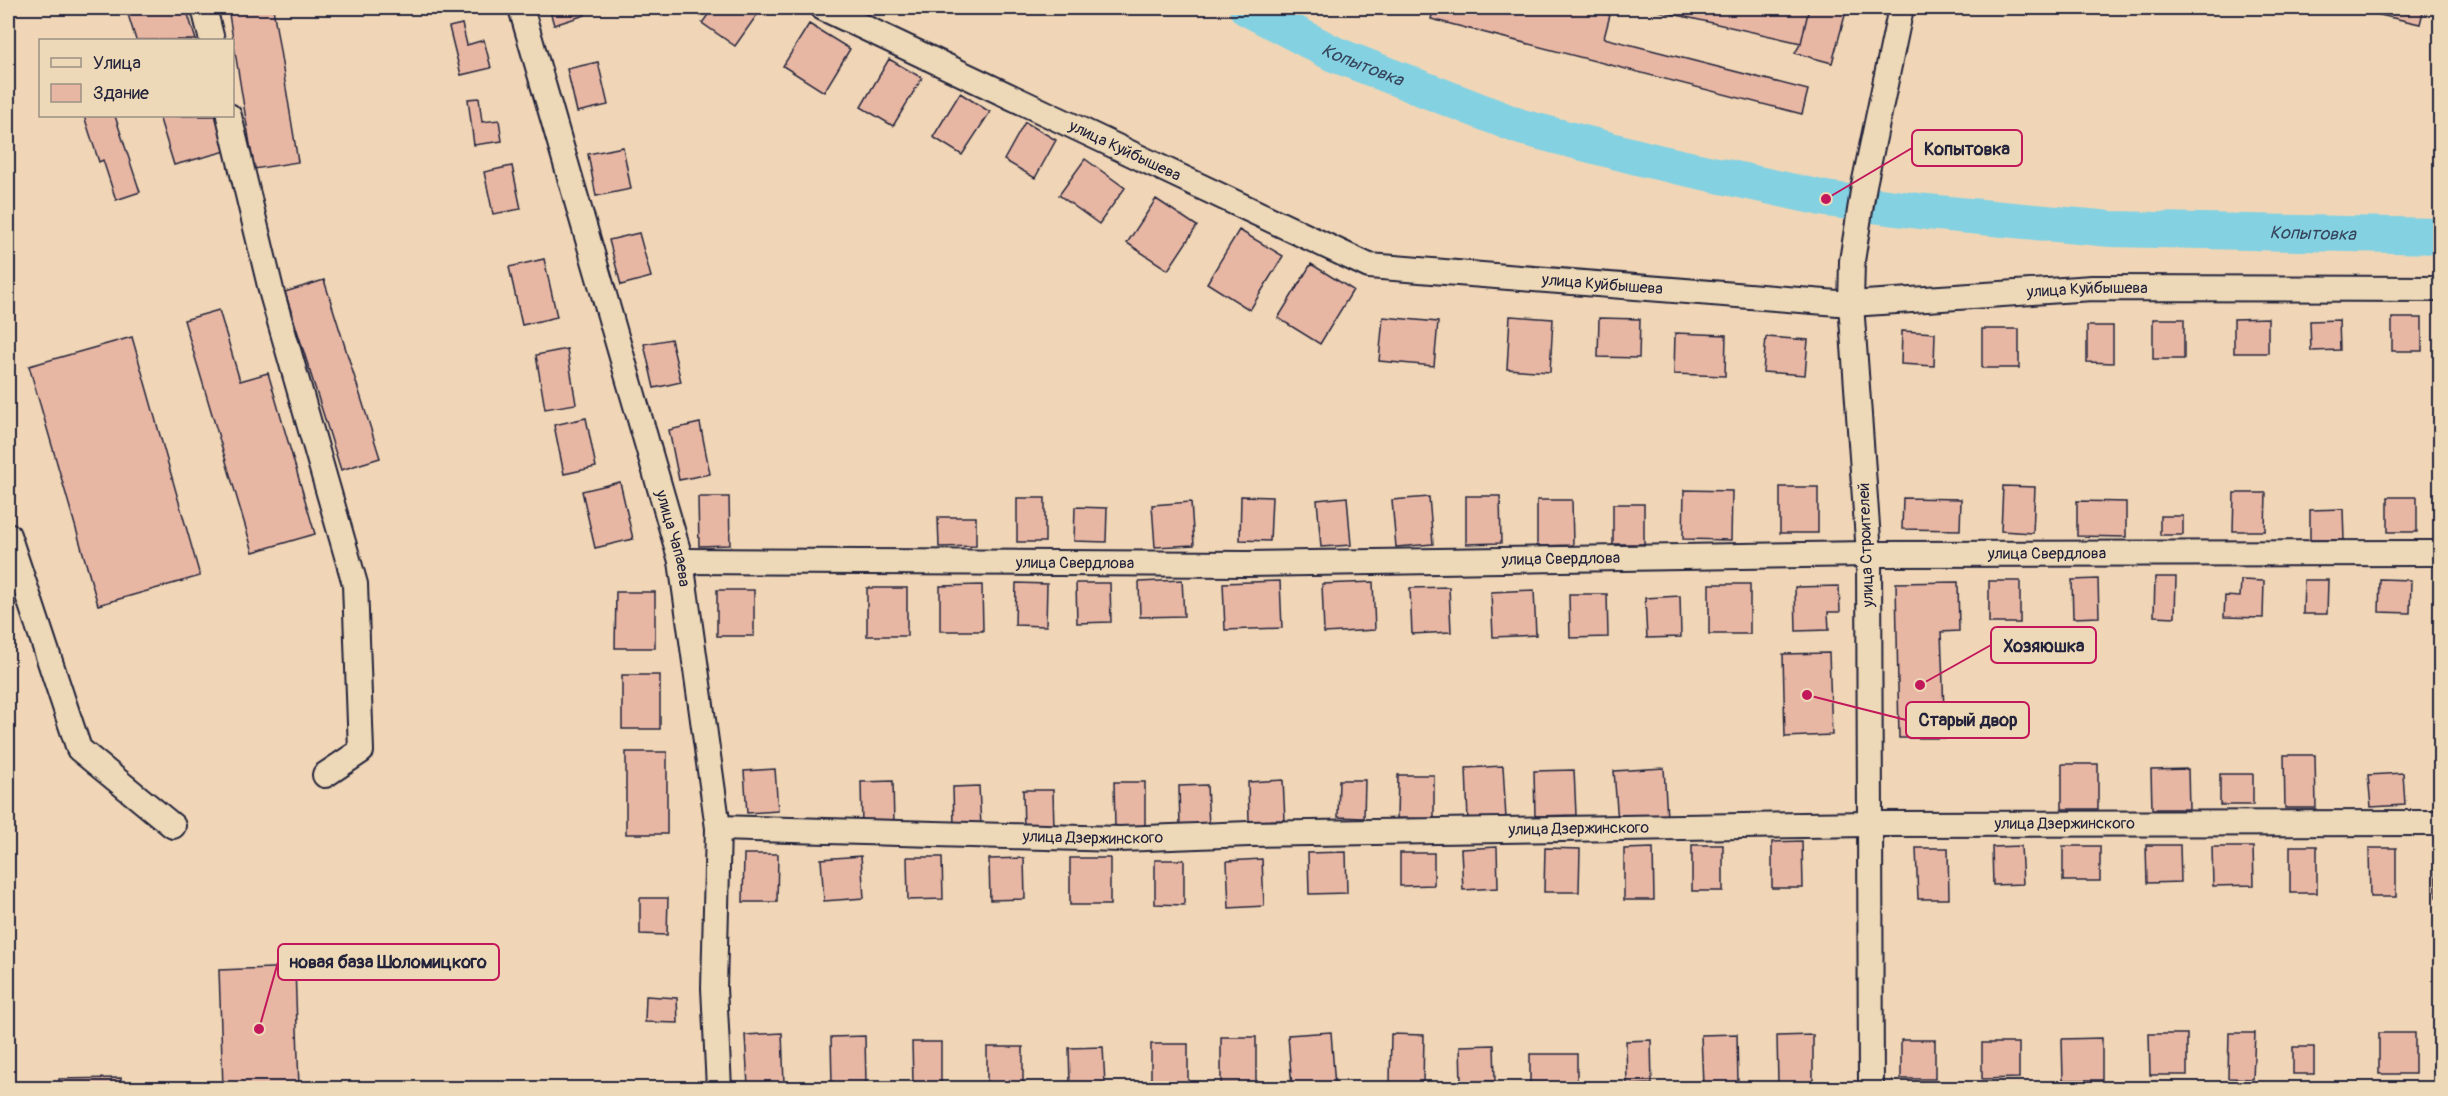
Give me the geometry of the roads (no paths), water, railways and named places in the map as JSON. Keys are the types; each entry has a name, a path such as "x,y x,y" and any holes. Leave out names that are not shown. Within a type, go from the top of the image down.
{"street":[{"path":"204,8 212,39"},
{"name":"улица Чапаева","path":"521,8 681,561 718,828 714,988 718,1089"},
{"name":"улица Куйбышева","path":"823,8 1369,266 1851,304 2092,288 2440,289"},
{"name":"улица Строителей","path":"1871,1089 1869,554 1851,304 1852,261 1864,184 1901,8"},
{"path":"230,117 272,294 355,584 361,751 324,775"},
{"path":"8,535 79,749 173,826"},
{"name":"улица Свердлова","path":"681,561 1247,564 1869,554 2440,553"},
{"name":"улица Дзержинского","path":"718,828 1119,839 1261,834 1869,824 2440,823"}],"waterway":[{"name":"Копытовка","path":"1247,8 1334,54 1521,127 1653,161 1826,199 1927,212 2111,229 2440,236"}],"place":[{"name":"Копытовка","path":"1826,199"},
{"name":"Хозяюшка","path":"1920,685"},
{"name":"Старый двор","path":"1807,695"},
{"name":"новая база Шоломицкого","path":"259,1029"}]}
